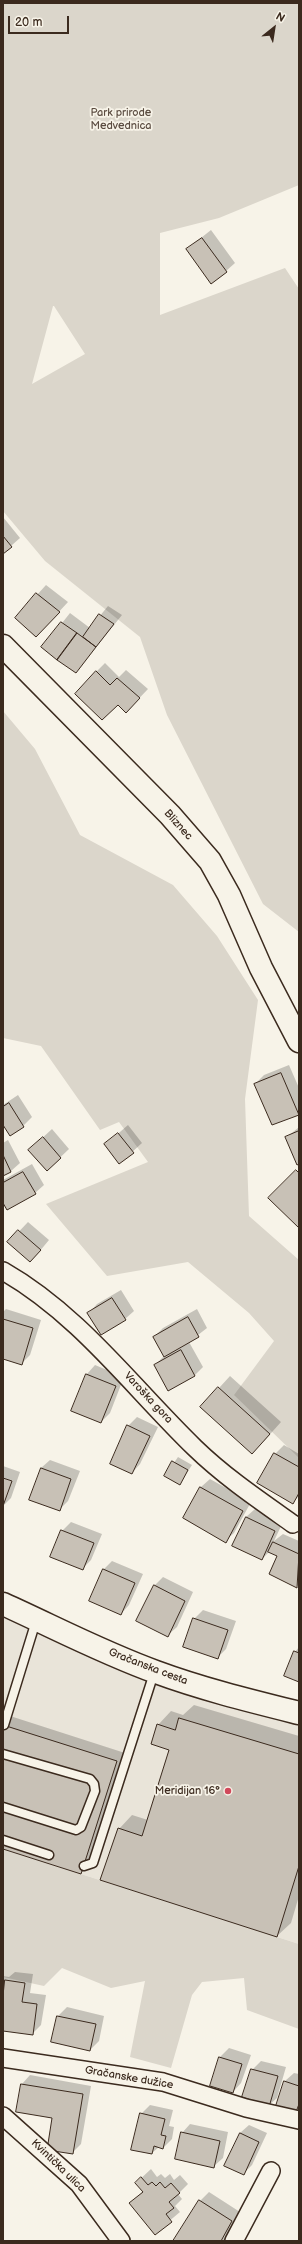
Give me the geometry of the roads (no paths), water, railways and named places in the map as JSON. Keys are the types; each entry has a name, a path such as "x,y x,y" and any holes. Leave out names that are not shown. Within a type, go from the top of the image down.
{"main road":[{"name":"Bliznec","path":"3,646 170,815 210,861 229,895 261,968 299,1041"},
{"name":"Gračanska cesta","path":"3,1604 154,1672 183,1682 299,1713"}],"street":[{"name":"Varoška gora","path":"3,1271 53,1305 88,1336 209,1461 293,1524"},
{"name":"Gračanske dužice","path":"3,2058 163,2082 246,2108 299,2120"},
{"name":"Kvintička ulica","path":"3,2116 79,2184 121,2241"},
{"path":"234,2241 271,2171"}],"lane":[{"path":"4,1725 37,1619"},
{"path":"84,1866 93,1863 154,1672"},
{"path":"3,1754 90,1779 94,1784 95,1791 81,1827 76,1830 3,1807"},
{"path":"3,1840 49,1855"}],"place":[{"name":"Meridijan 16°","path":"228,1791"}],"park label":[{"name":"Park prirode Medvednica","path":"121,119"}]}
